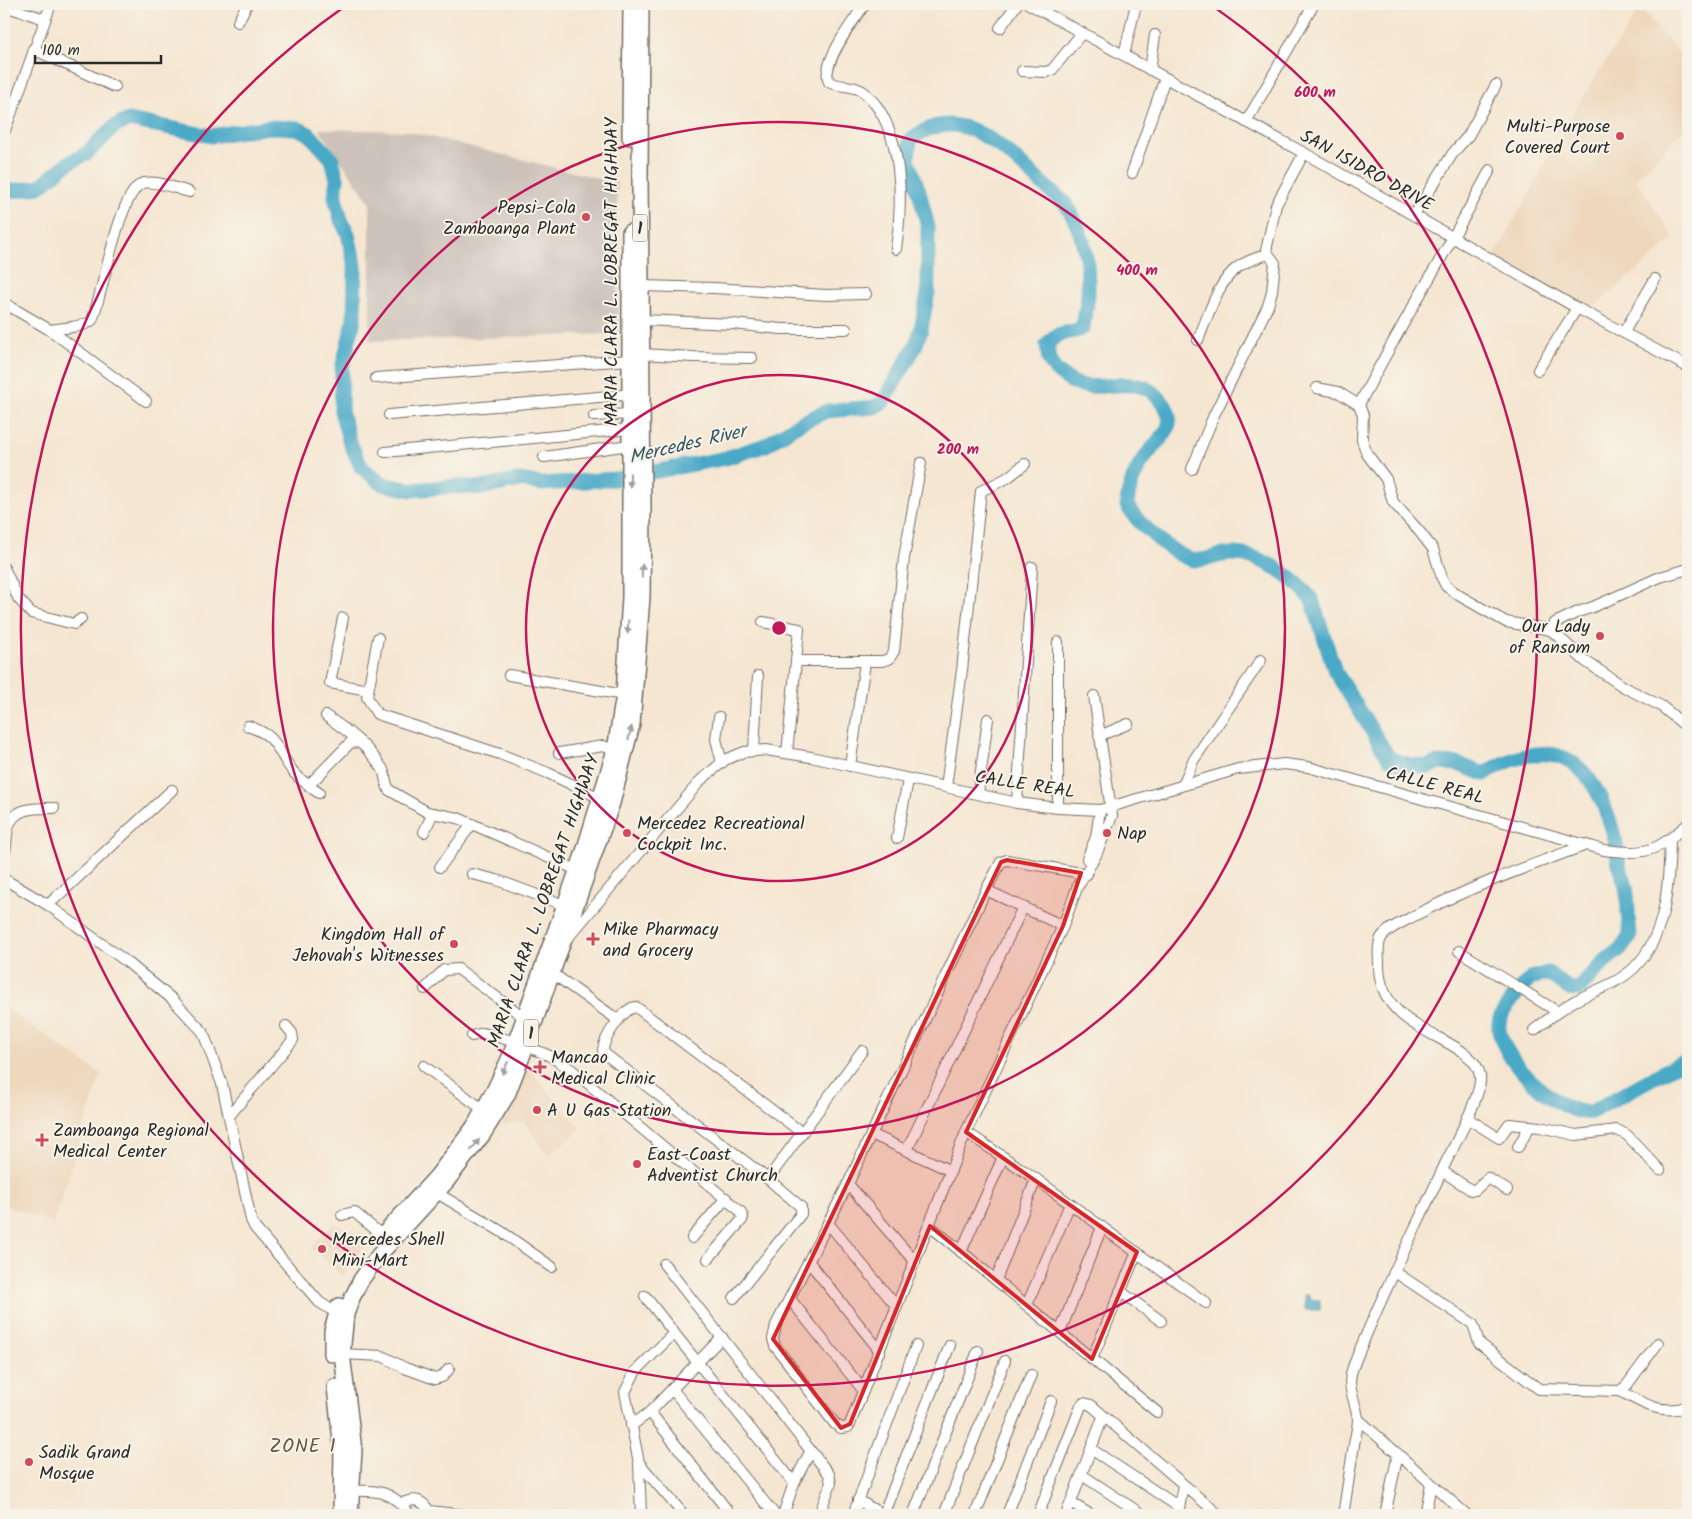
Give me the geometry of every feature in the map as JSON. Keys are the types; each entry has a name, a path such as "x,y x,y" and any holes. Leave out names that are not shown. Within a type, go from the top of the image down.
{"highway":[{"name":"MARIA CLARA L. LOBREGAT HIGHWAY","path":"341,1515 348,1491 354,1450 342,1354 342,1312 353,1274 383,1236 438,1174 485,1111 521,1044 564,942 612,803 632,724 641,605 636,509 635,449 637,394 630,4"},
{"name":"MARIA CLARA L. LOBREGAT HIGHWAY","path":"636,357 642,320 640,195 641,4"},
{"name":"MARIA CLARA L. LOBREGAT HIGHWAY","path":"635,449 630,429 630,414 637,394"},
{"name":"MARIA CLARA L. LOBREGAT HIGHWAY","path":"350,1515 332,1354 332,1331 366,1273 390,1242 437,1193 495,1116 506,1095 521,1044 524,1018 578,870 602,799 615,750 624,695 636,509"}],"street":[{"path":"4,133 33,49 51,4"},
{"path":"238,22 247,4"},
{"path":"865,4 837,48 826,73 829,82 834,85 864,92 881,112 886,122 894,144 899,190 901,219 896,249"},
{"path":"1000,28 1017,4"},
{"name":"SAN ISIDRO DRIVE","path":"1029,4 1304,153 1454,239 1688,367"},
{"path":"1124,55 1136,4"},
{"path":"1246,122 1314,4"},
{"path":"4,6 45,19"},
{"path":"1022,71 1046,72 1052,70 1082,33"},
{"path":"1150,70 1156,35"},
{"path":"33,49 115,87"},
{"path":"1132,173 1165,78"},
{"path":"1414,215 1453,153 1468,136 1496,85"},
{"path":"1192,469 1214,415 1268,306 1272,291 1275,263 1267,254 1270,228 1276,205 1304,153"},
{"path":"1359,405 1403,324 1454,239 1490,170"},
{"path":"50,330 84,326 92,320 129,197 137,186 152,182 189,192"},
{"path":"1198,340 1222,286 1230,274 1248,261 1267,254"},
{"path":"1624,332 1655,279"},
{"path":"642,286 714,288 826,295 866,294"},
{"path":"4,303 50,330 146,401"},
{"path":"1538,370 1578,308"},
{"path":"642,320 733,324 781,329 846,329"},
{"path":"376,378 636,357 752,358"},
{"path":"1317,388 1338,392 1359,405 1363,415 1362,440 1367,454 1386,479 1392,502 1420,531 1433,549 1446,586 1506,622 1551,630 1585,661 1624,687 1661,706 1688,728"},
{"path":"389,415 637,394"},
{"path":"594,416 630,414"},
{"path":"385,452 630,429"},
{"path":"544,457 635,449"},
{"path":"796,661 865,662 889,659 894,650 904,558 922,463"},
{"path":"946,787 962,670 981,491 1007,478 1025,464"},
{"path":"1017,803 1032,567"},
{"path":"4,568 18,598 35,615 74,624 81,619"},
{"path":"1551,630 1555,622 1660,577 1688,568"},
{"path":"343,618 330,683 368,690"},
{"path":"763,622 799,629 787,753"},
{"path":"378,638 367,697 377,714 500,754 548,772 602,799"},
{"path":"1058,642 1058,808"},
{"path":"1183,785 1193,762 1261,660"},
{"path":"850,766 865,662"},
{"path":"509,675 624,695"},
{"path":"754,750 758,676"},
{"path":"1083,877 1004,860 986,890 848,1184 774,1333 775,1346 835,1424 841,1428 848,1427 966,1132 1063,926 1100,837 1112,816 1094,696"},
{"path":"326,716 360,742 382,767 389,790 433,814 458,818 578,870"},
{"path":"719,718 716,739 722,763"},
{"path":"978,793 988,719"},
{"path":"1099,736 1128,724"},
{"path":"248,726 272,738 291,770 319,793"},
{"path":"309,785 345,747 354,742 360,742"},
{"path":"559,753 603,746 615,750"},
{"name":"CALLE REAL","path":"548,953 564,942 679,804 709,772 733,756 754,750 787,753 1017,803 1058,808 1100,810 1238,769 1268,764 1308,767 1604,850 1631,853 1654,849 1688,824"},
{"path":"897,838 908,780"},
{"path":"48,905 172,790"},
{"path":"4,855 8,826 14,817 28,809 54,808"},
{"path":"1100,810 1100,837"},
{"path":"424,832 433,814"},
{"path":"440,867 472,824"},
{"path":"1534,1030 1572,1003 1616,981 1641,960 1658,931 1669,879 1670,839"},
{"path":"1343,1515 1358,1419 1350,1393 1350,1374 1467,1118 1480,1083 1480,1073 1475,1065 1456,1048 1404,1017 1389,1003 1378,979 1381,938 1397,926 1449,897 1521,868 1586,845"},
{"path":"472,874 497,880 564,905"},
{"path":"4,879 48,905 127,962 172,999 203,1032 211,1049 230,1116 251,1220 255,1228 319,1302 342,1312"},
{"path":"986,890 1063,926"},
{"path":"907,1150 1023,908"},
{"path":"1459,951 1558,1012"},
{"path":"425,989 444,970 458,969 524,1018"},
{"path":"552,973 618,1020"},
{"path":"734,1298 800,1214 801,1209 798,1203 605,1054 604,1046 618,1020 632,1007 640,1009 801,1132"},
{"path":"230,1116 293,1040 292,1033 286,1026"},
{"path":"472,1036 483,1033 521,1044 572,1070 740,1211 743,1217 708,1260"},
{"path":"768,1179 862,1050"},
{"path":"424,1066 485,1111"},
{"path":"1467,1118 1499,1138 1509,1124 1576,1135 1617,1130 1626,1135 1660,1170"},
{"path":"1518,1147 1530,1126"},
{"path":"966,1132 1036,1179 1206,1302"},
{"path":"870,1134 952,1171"},
{"path":"961,1252 1003,1157"},
{"path":"1442,1171 1471,1190 1488,1178 1507,1190"},
{"path":"996,1280 1036,1179"},
{"path":"848,1184 915,1262"},
{"path":"437,1193 502,1232 552,1267"},
{"path":"692,1238 726,1198"},
{"path":"1027,1305 1070,1204"},
{"path":"342,1215 354,1212 383,1236"},
{"path":"828,1223 897,1307"},
{"path":"930,1226 1157,1412"},
{"path":"1060,1332 1102,1228"},
{"path":"1092,1359 1137,1252"},
{"path":"809,1262 880,1351"},
{"path":"664,1264 831,1478 819,1515"},
{"path":"1395,1272 1473,1324 1480,1342 1539,1389 1620,1390 1648,1407 1662,1410 1688,1406"},
{"path":"1120,1291 1161,1321"},
{"path":"645,1296 696,1364 794,1483"},
{"path":"790,1299 863,1390"},
{"path":"640,1515 639,1463 625,1392 628,1383 636,1372 674,1334"},
{"path":"631,1426 650,1412 722,1337"},
{"path":"1620,1390 1627,1385 1658,1343"},
{"path":"858,1500 883,1515 950,1345"},
{"path":"854,1515 916,1346"},
{"path":"913,1515 978,1351"},
{"path":"342,1354 382,1356 405,1368 435,1379 442,1377 449,1369"},
{"path":"944,1515 1005,1361"},
{"path":"975,1515 1031,1375"},
{"path":"672,1388 775,1515"},
{"path":"1007,1515 1051,1401"},
{"path":"1038,1515 1081,1406 1084,1403 1091,1404 1219,1515"},
{"path":"650,1412 731,1515"},
{"path":"1066,1515 1104,1417"},
{"path":"1358,1419 1467,1515"},
{"path":"1091,1449 1178,1511 1183,1485"},
{"path":"783,1515 794,1483 810,1452"},
{"path":"1385,1515 1398,1454"},
{"path":"639,1463 684,1515"},
{"path":"1082,1475 1143,1515"},
{"path":"1425,1515 1431,1484"},
{"path":"348,1491 382,1491 391,1495 410,1515"},
{"path":"400,1504 417,1499 423,1502 430,1513 464,1515"},
{"path":"1071,1502 1091,1515"},
{"path":"1204,1515 1205,1504"}],"highlighted area":[{"path":"1007,860 1081,873 1063,926 966,1132 1137,1252 1092,1359 930,1226 850,1424 841,1428 773,1339 1001,862"}],"shaded area":[{"path":"1640,8 1688,63 1688,126 1636,179 1674,239 1589,311 1494,257 1577,106"},
{"path":"319,129 407,131 617,183 618,334 370,341 370,203"},
{"name":"Zamboanga Regional Medical Center","path":"4,1007 101,1074 53,1224 4,1205"},
{"path":"527,1067 581,1130 548,1155 524,1122 502,1125"},
{"path":"335,1223 358,1235 370,1237 342,1276 311,1247"}],"water":[{"path":"1304,1295 1309,1295 1309,1300 1320,1300 1320,1310 1305,1310"}],"waterway":[{"name":"Mercedes River","path":"4,192 39,187 67,164 87,153 115,126 129,120 211,136 268,127 297,128 309,134 332,159 337,179 335,197 341,220 348,234 355,266 354,320 342,368 341,411 349,440 361,467 382,484 411,490 459,486 481,488 521,480 541,484 616,479 726,458 766,445 800,423 827,411 874,407 883,402 915,347 921,330 928,292 928,227 919,191 908,160 910,140 932,128 953,125 973,130 993,141 1012,156 1064,202 1071,212 1084,245 1088,297 1083,328 1060,334 1051,340 1047,345 1051,365 1064,377 1080,385 1134,385 1143,387 1160,399 1166,408 1169,416 1167,430 1135,473 1129,492 1127,505 1147,529 1177,553 1194,560 1208,559 1226,554 1242,555 1265,562 1297,583 1312,600 1335,671 1389,758 1401,763 1427,767 1437,763 1458,764 1484,774 1510,761 1533,754 1553,755 1570,761 1585,773 1597,791 1607,813 1615,839 1619,865 1625,884 1630,933 1623,946 1604,962 1579,989 1568,988 1548,973 1531,978 1523,986"},
{"name":"Mercedes River","path":"1516,995 1504,1010 1499,1024 1503,1042 1510,1056 1534,1084 1549,1096 1578,1111 1591,1112 1678,1064 1688,1061"}],"place":[{"name":"Multi-Purpose Covered Court","path":"1620,136"},
{"name":"Pepsi-Cola Zamboanga Plant","path":"586,217"},
{"name":"Our Lady of Ransom","path":"1600,636"},
{"name":"Mercedez Recreational Cockpit Inc.","path":"627,833"},
{"name":"Nap","path":"1107,833"},
{"name":"Mike Pharmacy and Grocery","path":"593,939"},
{"name":"Kingdom Hall of Jehovah's Witnesses","path":"454,944"},
{"name":"Mancao Medical Clinic","path":"540,1067"},
{"name":"A U Gas Station","path":"537,1110"},
{"name":"Zamboanga Regional Medical Center","path":"42,1140"},
{"name":"East-Coast Adventist Church","path":"637,1164"},
{"name":"Mercedes Shell Mini-Mart","path":"322,1249"},
{"name":"Sadik Grand Mosque","path":"29,1462"}],"district":[{"name":"ZONE 1","path":"303,1445"}]}
